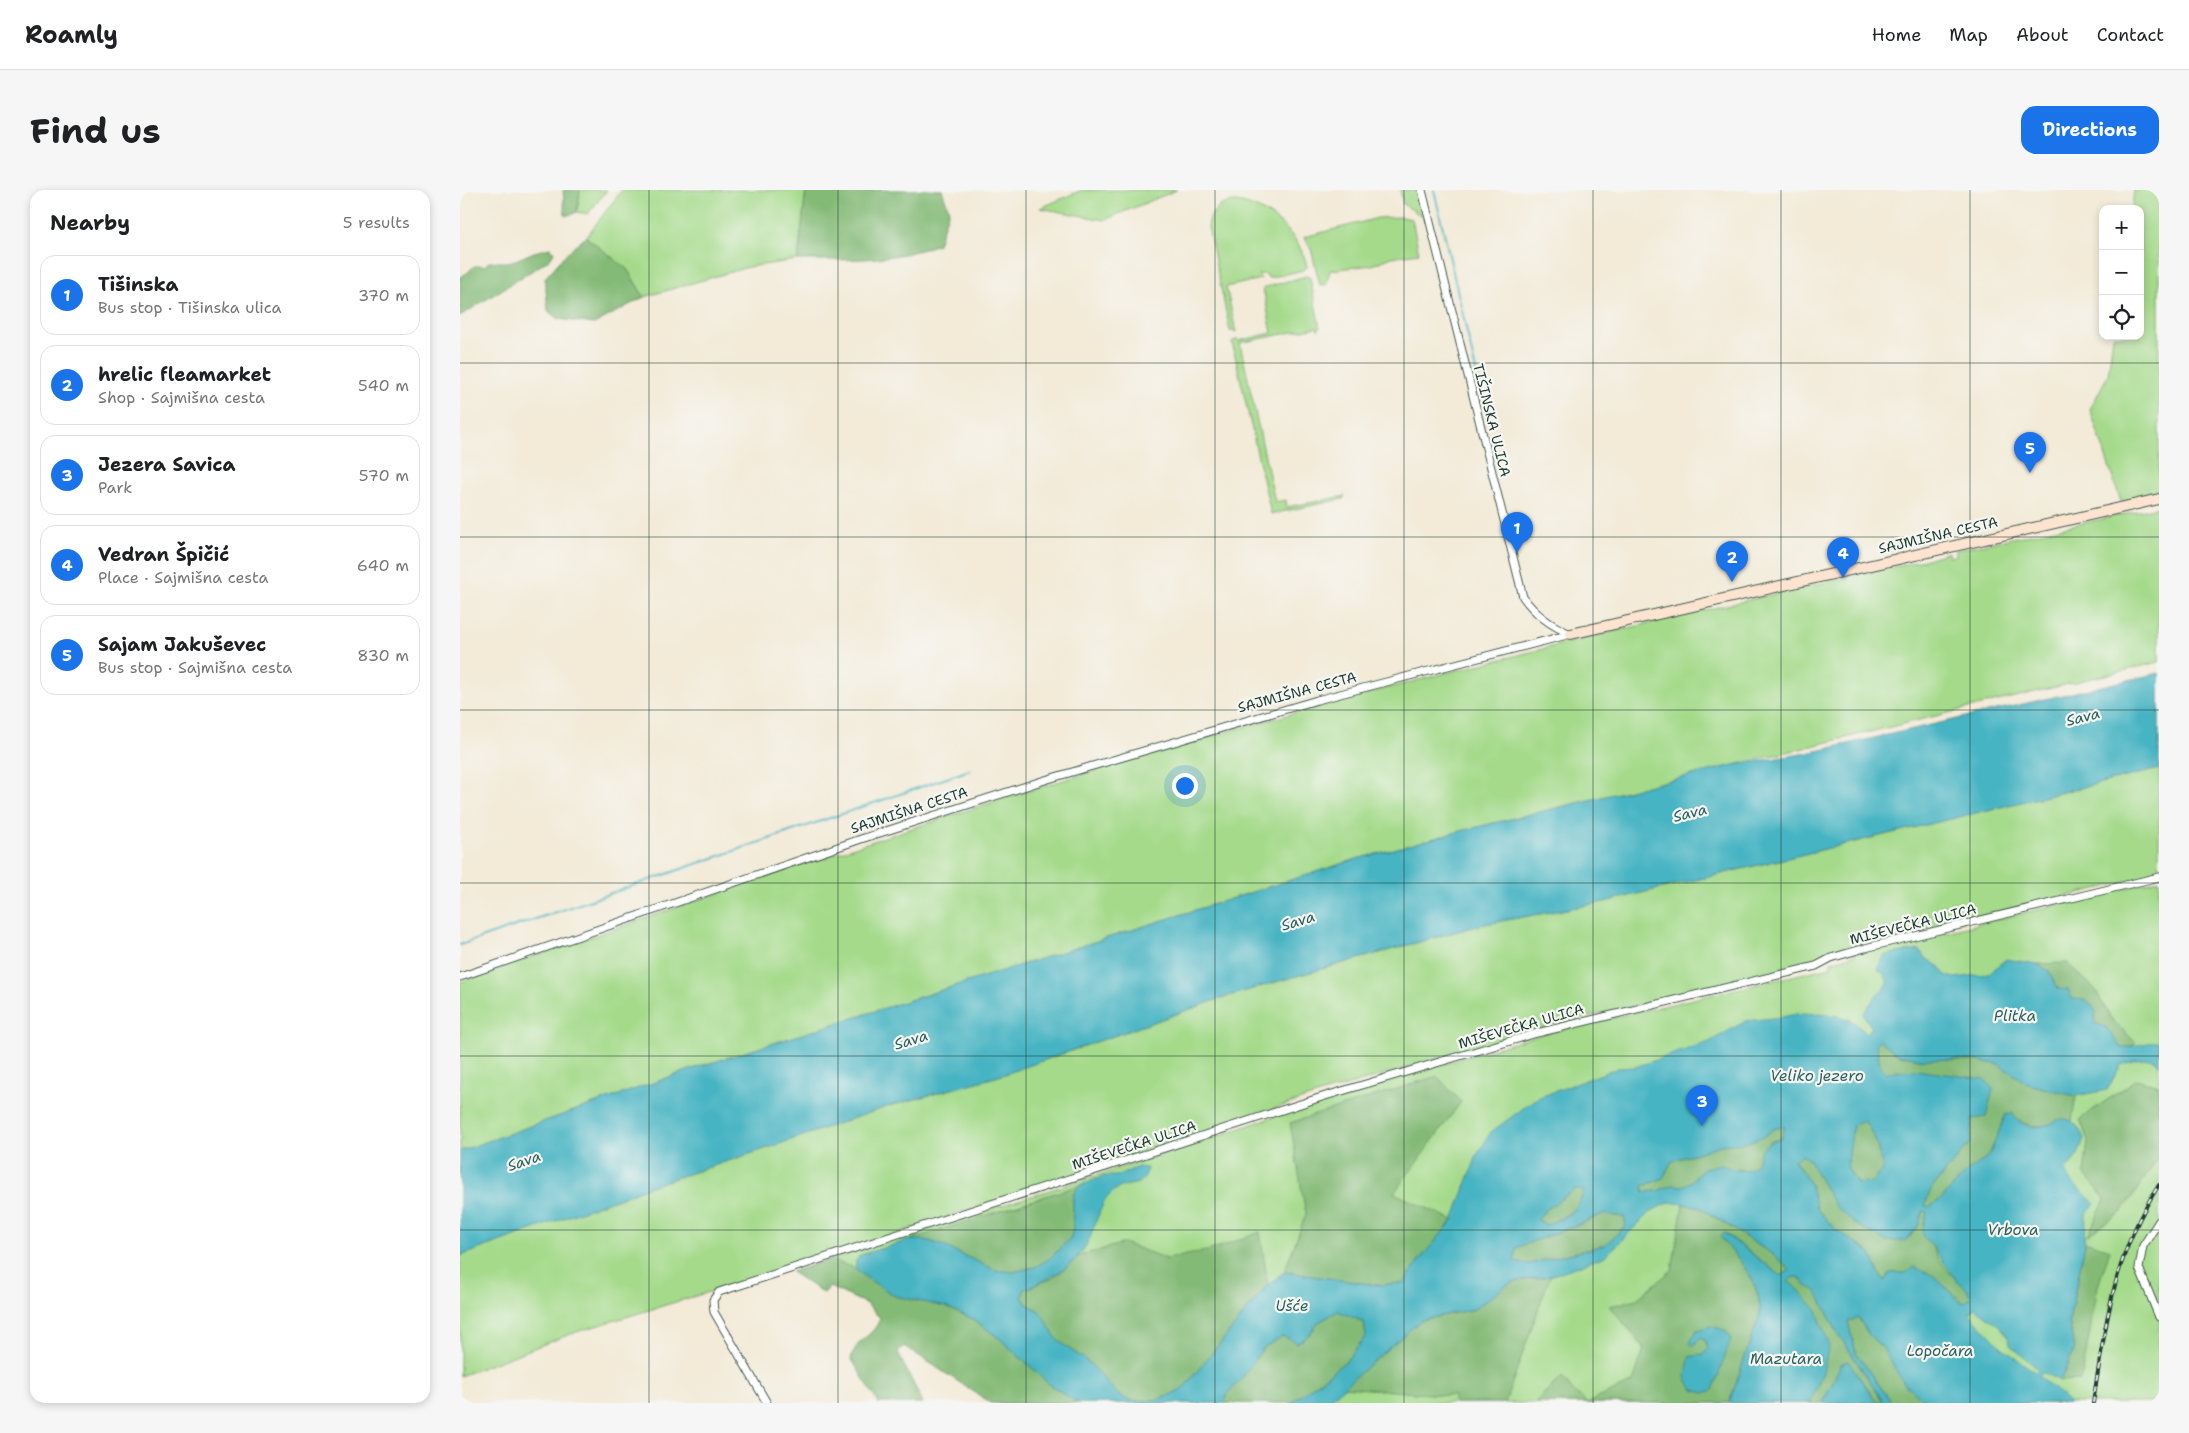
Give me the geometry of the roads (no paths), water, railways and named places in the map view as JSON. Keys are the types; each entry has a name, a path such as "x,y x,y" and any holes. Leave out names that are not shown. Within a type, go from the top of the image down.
{"street":[{"name":"TIŠINSKA ULICA","path":"1422,190 1523,597 1539,615 1571,634"},
{"name":"SAJMIŠNA CESTA","path":"460,977 852,843 1044,780 1308,702 1571,634 2159,499"},
{"name":"MIŠEVEČKA ULICA","path":"767,1403 714,1312 713,1300 719,1292 1322,1097 1537,1033 1816,966 1836,956 1866,948 2159,877"},
{"path":"2159,1221 2143,1246 2139,1268 2159,1317"}],"water":[{"name":"Sava","path":"2159,673 2159,769 1604,902 1480,925 1286,979 1222,998 999,1076 886,1107 654,1185 460,1256 460,1151 701,1066 1357,859 1461,831 1734,765 1808,753"},
{"path":"1920,950 1925,958 1939,966 1944,974 1953,978 1991,972 2006,959 2037,964 2049,971 2058,989 2069,990 2072,999 2087,1000 2096,1011 2094,1023 2106,1027 2121,1048 2159,1041 2159,1065 2156,1061 2149,1059 2136,1060 2121,1065 2107,1090 2076,1096 2028,1084 1998,1064 1971,1060 1920,1059 1898,1055 1880,1040 1876,1043 1880,1065 1886,1073 1915,1070 1984,1079 1993,1089 1986,1117 1972,1119 1970,1143 1931,1189 1925,1205 1929,1207 1940,1200 1968,1171 1989,1156 2006,1114 2012,1113 2018,1121 2032,1126 2042,1126 2060,1119 2066,1119 2076,1125 2081,1132 2084,1139 2077,1157 2066,1169 2070,1180 2095,1204 2086,1214 2085,1244 2069,1321 2074,1350 2060,1381 2044,1373 2041,1373 2039,1376 2070,1403 1928,1403 1904,1384 1883,1348 1869,1335 1858,1317 1848,1322 1856,1353 1892,1403 1879,1403 1882,1399 1837,1332 1816,1290 1806,1286 1799,1277 1793,1277 1788,1282 1796,1287 1817,1311 1829,1345 1823,1372 1810,1403 1729,1403 1760,1314 1757,1292 1748,1272 1720,1237 1724,1233 1781,1276 1790,1270 1775,1256 1698,1206 1669,1202 1650,1212 1606,1256 1550,1276 1512,1282 1474,1309 1421,1320 1330,1399 1331,1403 1291,1403 1346,1361 1366,1336 1364,1322 1338,1311 1319,1322 1307,1337 1297,1343 1283,1336 1263,1348 1242,1378 1226,1395 1225,1403 1078,1403 1049,1384 999,1338 973,1319 946,1307 895,1296 855,1268 856,1261 860,1255 909,1240 926,1240 944,1246 995,1270 1014,1272 1035,1267 1049,1259 1070,1239 1073,1230 1073,1196 1078,1187 1104,1176 1117,1176 1138,1167 1147,1168 1146,1175 1140,1182 1123,1186 1108,1197 1081,1253 1065,1268 1024,1290 1022,1297 1027,1304 1042,1314 1057,1339 1094,1367 1123,1398 1144,1401 1165,1397 1185,1386 1268,1285 1284,1272 1377,1285 1404,1283 1417,1263 1453,1220 1477,1155 1491,1132 1537,1098 1618,1068 1635,1067 1709,1042 1746,1021 1802,1013 1834,1015 1851,1020 1866,1033 1872,1028 1863,1014 1878,993 1886,987 1888,982 1884,974 1878,970 1884,956","holes":["1865,1121 1875,1139 1883,1169 1873,1182 1857,1184 1847,1167 1853,1125","1785,1127 1781,1138 1770,1142 1761,1150 1757,1164 1753,1167 1739,1170 1721,1164 1704,1168 1692,1181 1683,1186 1672,1185 1658,1191 1644,1192 1643,1186 1663,1178 1672,1161 1721,1145 1745,1143 1764,1136 1775,1128","1802,1155 1809,1160 1835,1206 1858,1226 1886,1241 1905,1241 1918,1227 1923,1211 1927,1212 1923,1228 1924,1236 1955,1278 1968,1290 1970,1299 1964,1303 1960,1301 1934,1276 1914,1267 1905,1273 1890,1273 1885,1281 1879,1274 1871,1253 1836,1230 1817,1209 1810,1184 1794,1160","1575,1189 1584,1190 1582,1198 1571,1213 1546,1225 1538,1220 1543,1212","1603,1214 1624,1217 1626,1226 1605,1245 1529,1264 1514,1262 1516,1248","1976,1308 2001,1328 2008,1338 2010,1345 2038,1369 2036,1373 1999,1345 1970,1312"]},
{"path":"1712,1326 1726,1331 1731,1340 1713,1390 1704,1393 1693,1390 1686,1377 1689,1357 1703,1355 1708,1347 1705,1340 1700,1338 1693,1346 1690,1343 1697,1330"},
{"path":"1848,1361 1877,1403 1823,1403 1841,1364"}],"waterway":[{"path":"1434,190 1479,384"},
{"path":"460,945 970,770"}],"railway":[{"path":"2093,1403 2107,1317 2121,1264 2143,1211 2159,1185"}],"place":[{"name":"Sajam Jakuševec","path":"2030,473"},
{"name":"Tišinska","path":"1517,553"},
{"name":"Vedran Špičić","path":"1843,578"},
{"name":"hrelic fleamarket","path":"1732,582"},
{"name":"Jezera Savica","path":"1702,1126"}],"water label":[{"name":"Plitka","path":"2015,1016"},
{"name":"Veliko jezero","path":"1817,1076"},
{"name":"Vrbova","path":"2013,1230"},
{"name":"Ušće","path":"1292,1306"},
{"name":"Lopočara","path":"1940,1351"},
{"name":"Mazutara","path":"1786,1359"}]}
